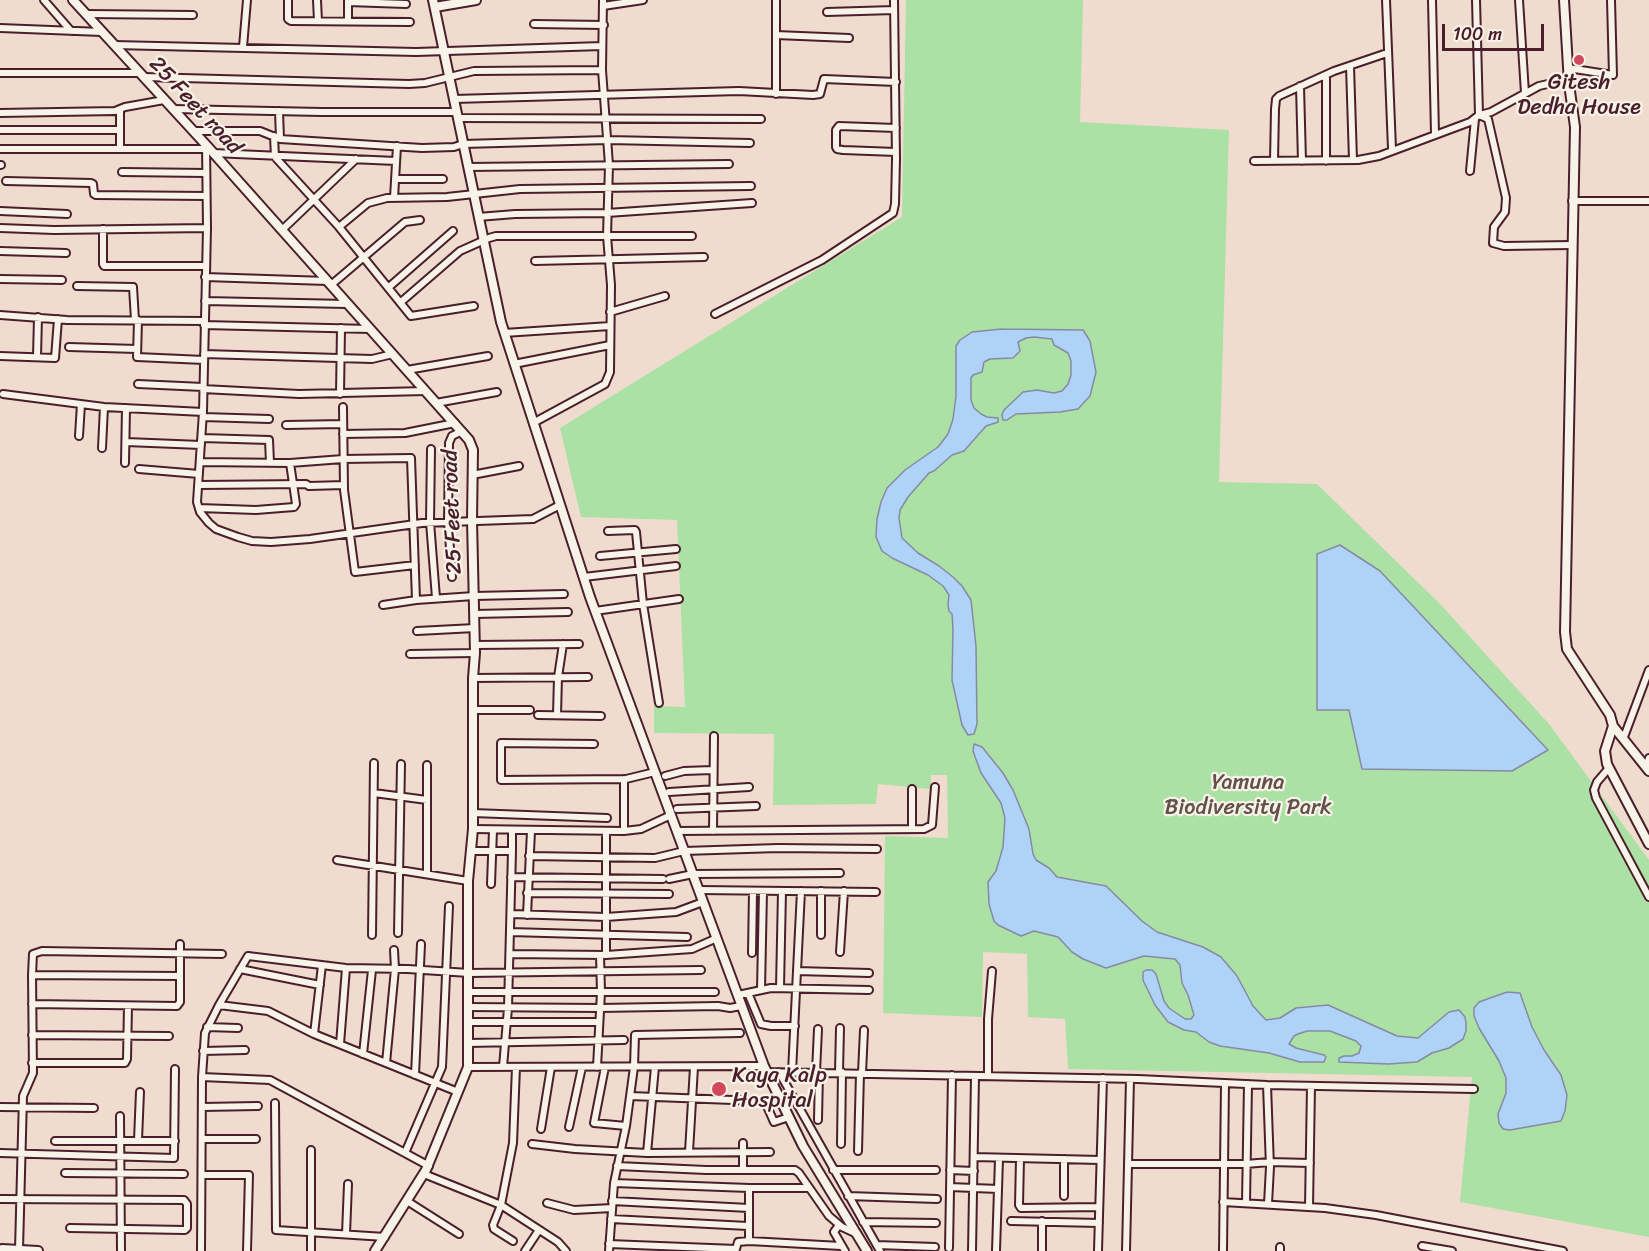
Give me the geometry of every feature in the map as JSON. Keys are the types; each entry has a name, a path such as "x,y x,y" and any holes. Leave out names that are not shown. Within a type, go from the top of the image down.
{"street":[{"path":"44,0 71,31"},
{"name":"25 Feet road","path":"73,0 470,440 473,450 475,649 472,678 473,829 468,881 468,1067"},
{"path":"243,47 247,0"},
{"path":"288,0 289,20 410,22"},
{"path":"317,0 318,21"},
{"path":"476,0 434,4 504,333 595,611 655,772 674,812 677,831 684,851 765,1069 802,1146 867,1251"},
{"path":"534,423 605,384 610,372 611,285 607,259 609,165 602,70 603,3 643,0"},
{"path":"776,0 776,94"},
{"path":"715,314 822,260 891,216 895,204 896,152 894,0"},
{"path":"1386,0 1392,149"},
{"path":"1432,0 1435,134"},
{"path":"1470,171 1477,117 1476,0"},
{"path":"1519,0 1525,93"},
{"path":"1564,0 1568,68 1575,127 1565,632 1567,649 1610,715 1613,726 1648,769"},
{"path":"1568,68 1613,75 1611,0"},
{"path":"348,21 348,1 406,3"},
{"path":"826,12 894,10"},
{"path":"86,14 194,15"},
{"path":"534,24 604,25"},
{"path":"0,28 102,32"},
{"path":"776,34 849,38"},
{"path":"114,45 417,52 602,46"},
{"path":"1274,161 1276,99 1279,96 1326,75 1387,53"},
{"path":"1350,66 1353,160"},
{"path":"0,73 423,83 474,71 602,70"},
{"path":"1326,75 1326,161"},
{"path":"454,99 739,91 819,95 823,81 826,79 896,82"},
{"path":"1254,161 1353,160 1379,156 1392,149 1470,122 1539,86 1569,79"},
{"path":"1300,86 1302,161"},
{"path":"0,113 115,111 164,100"},
{"path":"172,109 761,119"},
{"path":"120,110 120,149"},
{"path":"279,111 275,157 339,227 413,317 474,306"},
{"path":"1477,117 1488,119 1506,198 1505,212 1494,227 1493,243 1504,246 1572,245"},
{"path":"896,128 839,126 836,130 837,149 896,152"},
{"path":"0,130 120,130"},
{"path":"192,130 260,131 277,138 437,148 463,144 608,140 750,143"},
{"path":"394,198 398,146"},
{"path":"0,149 208,149 275,157 396,161"},
{"path":"208,149 203,415 197,502 203,516 216,529 252,542 271,542 310,539 430,522 537,518 560,505"},
{"path":"282,230 356,159"},
{"path":"468,168 729,164"},
{"path":"122,172 206,173"},
{"path":"395,179 443,179"},
{"path":"6,181 91,183 96,195 206,196"},
{"path":"339,227 368,203 380,198 448,197 520,189 751,186"},
{"path":"1572,201 1649,201"},
{"path":"478,217 515,214 607,213 752,203"},
{"path":"0,211 68,214"},
{"path":"205,277 329,283 405,222 420,220"},
{"path":"0,228 54,230 207,228"},
{"path":"103,229 104,266 206,266"},
{"path":"389,287 453,231"},
{"path":"401,302 461,250 496,236 692,236"},
{"path":"0,251 66,253"},
{"path":"535,261 704,257"},
{"path":"0,279 62,280"},
{"path":"77,286 133,287 137,320 137,357 372,359 393,354"},
{"path":"610,312 665,296"},
{"path":"205,301 347,304"},
{"path":"0,315 58,319 370,328"},
{"path":"38,317 38,357"},
{"path":"0,356 56,357 58,319"},
{"path":"504,333 610,326"},
{"path":"340,394 341,328"},
{"path":"514,364 610,345"},
{"path":"69,347 137,349"},
{"path":"407,370 488,356"},
{"path":"138,384 299,394 426,392"},
{"path":"436,403 497,392"},
{"path":"3,394 104,407 269,419"},
{"path":"79,436 81,404"},
{"path":"102,448 104,407"},
{"path":"343,407 344,485 348,533 355,572 415,565"},
{"path":"125,463 126,408"},
{"path":"343,434 405,433 455,423"},
{"path":"286,425 343,424"},
{"path":"452,578 448,521 449,443 452,436 462,431"},
{"path":"126,442 269,440 270,463"},
{"path":"431,449 430,522 436,598"},
{"path":"200,462 290,463 343,459 411,458 416,600"},
{"path":"199,508 256,510 294,507 296,505 290,463"},
{"path":"472,475 519,466"},
{"path":"139,469 199,474"},
{"path":"199,485 344,485"},
{"path":"608,531 636,531 643,604 658,703"},
{"path":"600,556 676,549"},
{"path":"584,577 676,566"},
{"path":"383,605 436,598 564,594"},
{"path":"595,611 679,599"},
{"path":"474,614 568,612"},
{"path":"417,631 475,628"},
{"path":"557,716 558,677 563,644"},
{"path":"410,654 579,644"},
{"path":"1624,737 1649,670"},
{"path":"472,678 588,677"},
{"path":"472,710 530,710"},
{"path":"538,716 601,716"},
{"path":"1613,726 1605,751 1609,768 1649,844"},
{"path":"713,831 714,736"},
{"path":"594,744 501,743 501,780 626,779 655,772"},
{"path":"1648,769 1649,758"},
{"path":"372,935 374,763"},
{"path":"398,933 401,764"},
{"path":"427,765 427,873"},
{"path":"1609,768 1596,782 1594,790 1596,798 1649,897"},
{"path":"665,776 684,771 712,770"},
{"path":"624,831 626,779"},
{"path":"677,831 924,829 932,825 935,786"},
{"path":"669,792 749,787"},
{"path":"912,789 912,829"},
{"path":"374,793 427,800"},
{"path":"473,829 624,831 644,827 674,812 712,806 756,806"},
{"path":"473,813 607,818"},
{"path":"491,884 493,830"},
{"path":"503,1067 510,973 512,831"},
{"path":"527,915 531,831"},
{"path":"597,1067 600,971 606,935 606,832"},
{"path":"529,856 656,857 684,851 778,848 877,849"},
{"path":"471,851 512,851"},
{"path":"337,860 468,881"},
{"path":"511,877 666,879 693,874 840,873"},
{"path":"699,891 876,892"},
{"path":"752,953 753,891"},
{"path":"761,990 763,891"},
{"path":"780,988 782,891"},
{"path":"792,1072 801,891"},
{"path":"821,891 821,934"},
{"path":"840,952 844,891"},
{"path":"527,893 669,894"},
{"path":"511,914 606,917 677,912 703,902"},
{"path":"405,1153 444,1060 449,906"},
{"path":"510,932 687,937"},
{"path":"510,954 603,955 693,949 717,938"},
{"path":"32,1004 177,1006 180,1002 180,944"},
{"path":"415,1074 422,944"},
{"path":"386,1063 395,969 394,950"},
{"path":"20,1250 22,1096 32,1077 33,954 37,951 222,954"},
{"path":"201,1251 203,1051 207,1027 249,955 346,968 447,973 701,970"},
{"path":"314,1034 322,964"},
{"path":"340,1044 346,968"},
{"path":"240,969 320,985"},
{"path":"363,1054 372,969"},
{"path":"797,970 869,973"},
{"path":"988,1076 988,1019 992,971"},
{"path":"32,975 180,976"},
{"path":"738,995 761,990 797,987 869,990"},
{"path":"468,992 715,992"},
{"path":"748,993 761,1024 795,1026"},
{"path":"219,1005 268,1011 314,1034 458,1092"},
{"path":"468,1007 718,1006 730,1008 741,1005"},
{"path":"32,1064 123,1064 127,1059 128,1006"},
{"path":"468,1022 599,1022"},
{"path":"207,1027 238,1028"},
{"path":"840,1028 841,1144"},
{"path":"818,1029 818,1120"},
{"path":"858,1151 864,1030"},
{"path":"740,1034 637,1034 635,1037 634,1067 626,1126 614,1183 609,1248 736,1250 738,1242 748,1240 843,1249"},
{"path":"32,1035 169,1036"},
{"path":"468,1043 624,1040"},
{"path":"203,1051 245,1050"},
{"path":"375,1251 429,1166 468,1067 694,1067 765,1069 778,1072 1130,1078 1248,1084 1474,1089"},
{"path":"513,1241 493,1227 501,1205 513,1143 516,1067"},
{"path":"541,1130 551,1067"},
{"path":"569,1127 582,1067"},
{"path":"605,1067 594,1123 626,1126"},
{"path":"647,1152 655,1067"},
{"path":"689,1152 694,1067"},
{"path":"0,1153 173,1158 176,1155 175,1069"},
{"path":"778,1072 879,1248 935,1247"},
{"path":"949,1248 952,1075"},
{"path":"972,1251 975,1076"},
{"path":"202,1077 270,1080 429,1166"},
{"path":"1098,1251 1103,1078"},
{"path":"1126,1251 1130,1078"},
{"path":"1223,1251 1225,1083"},
{"path":"1246,1203 1248,1084"},
{"path":"1268,1084 1270,1162 1268,1204"},
{"path":"1309,1207 1311,1086"},
{"path":"138,1140 140,1092"},
{"path":"630,1096 760,1101 766,1104 774,1122 789,1117"},
{"path":"275,1103 276,1229 385,1237"},
{"path":"202,1107 258,1106"},
{"path":"0,1107 94,1108"},
{"path":"120,1116 121,1251"},
{"path":"202,1139 256,1139"},
{"path":"56,1141 175,1141"},
{"path":"743,1143 743,1170"},
{"path":"532,1144 620,1152 770,1152"},
{"path":"310,1251 311,1150"},
{"path":"974,1157 1100,1160"},
{"path":"996,1251 999,1159"},
{"path":"1020,1159 1021,1208 1099,1207"},
{"path":"1064,1160 1064,1196"},
{"path":"1128,1164 1310,1163"},
{"path":"617,1166 793,1170 803,1188 839,1225 857,1234"},
{"path":"833,1170 936,1170"},
{"path":"950,1170 974,1170"},
{"path":"65,1173 184,1174"},
{"path":"424,1174 501,1205 564,1247 566,1251"},
{"path":"202,1175 249,1175 247,1251"},
{"path":"614,1183 803,1188"},
{"path":"346,1234 348,1184"},
{"path":"950,1187 998,1189"},
{"path":"748,1240 749,1188"},
{"path":"848,1196 937,1199"},
{"path":"0,1199 184,1200 187,1204 185,1230 70,1228"},
{"path":"407,1201 459,1234"},
{"path":"1223,1202 1309,1207 1376,1215 1563,1251"},
{"path":"547,1203 574,1210 612,1204 748,1208"},
{"path":"611,1219 748,1226"},
{"path":"1011,1221 1099,1222"},
{"path":"1042,1221 1042,1251"},
{"path":"863,1222 936,1223"},
{"path":"839,1225 834,1232 843,1249"},
{"path":"525,1251 539,1230"},
{"path":"1422,1246 1452,1251"},
{"path":"1,1250 38,1251"}],"green space":[{"name":"Yamuna Biodiversity Park","path":"906,0 1083,0 1080,122 1229,130 1219,482 1317,484 1441,605 1549,724 1649,860 1649,1237 1460,1202 1472,1077 1068,1069 1065,1019 1028,1017 1027,954 983,952 982,1017 883,1013 885,836 948,838 947,775 931,775 931,789 878,784 876,804 773,805 774,734 654,733 654,706 685,707 677,520 581,517 560,428 902,217"}],"water":[{"path":"1002,329 1083,330 1090,341 1096,372 1090,396 1078,409 1016,414 1003,420 1004,410 1023,392 1062,391 1071,375 1071,361 1068,353 1054,345 1052,339 1034,337 1018,342 1020,351 1013,358 990,359 984,362 982,372 971,378 971,400 974,408 981,414 998,418 998,422 986,426 964,451 952,455 929,473 900,510 902,538 918,553 953,577 971,600 976,646 977,724 974,734 968,735 962,725 952,680 953,629 952,614 948,605 949,595 943,586 928,575 882,551 876,537 877,519 887,488 905,470 938,447 948,434 953,419 956,396 956,346 960,340 972,332"},
{"path":"1340,545 1380,571 1548,750 1512,771 1362,769 1349,710 1317,710 1317,554"},
{"path":"974,744 982,747 1003,773 1013,790 1029,829 1036,860 1049,868 1057,877 1106,886 1142,921 1157,932 1203,947 1221,957 1237,976 1253,1006 1266,1020 1280,1018 1296,1008 1328,1005 1397,1036 1418,1038 1449,1012 1459,1010 1465,1017 1466,1023 1463,1039 1417,1062 1388,1064 1339,1062 1339,1058 1359,1053 1361,1046 1356,1041 1330,1031 1307,1031 1294,1036 1289,1044 1324,1055 1326,1057 1324,1062 1300,1062 1269,1053 1220,1046 1209,1042 1196,1032 1184,1030 1168,1022 1155,1005 1143,980 1143,972 1146,970 1152,970 1156,974 1164,1001 1169,1008 1185,1019 1191,1019 1194,1015 1182,983 1180,965 1175,959 1144,956 1106,968 1072,952 1058,937 1034,931 1021,936 998,925 994,921 989,904 988,882 996,871 1003,847 1005,818 1001,803 981,773 973,751"},
{"path":"1507,992 1520,993 1532,1027 1561,1075 1567,1095 1561,1121 1510,1130 1503,1129 1499,1123 1498,1114 1506,1093 1506,1078 1499,1061 1479,1028 1474,1016 1474,1008 1479,1002"}],"place":[{"name":"Gitesh Dedha House","path":"1579,60"},
{"name":"Kaya Kalp Hospital","path":"719,1089"}]}
